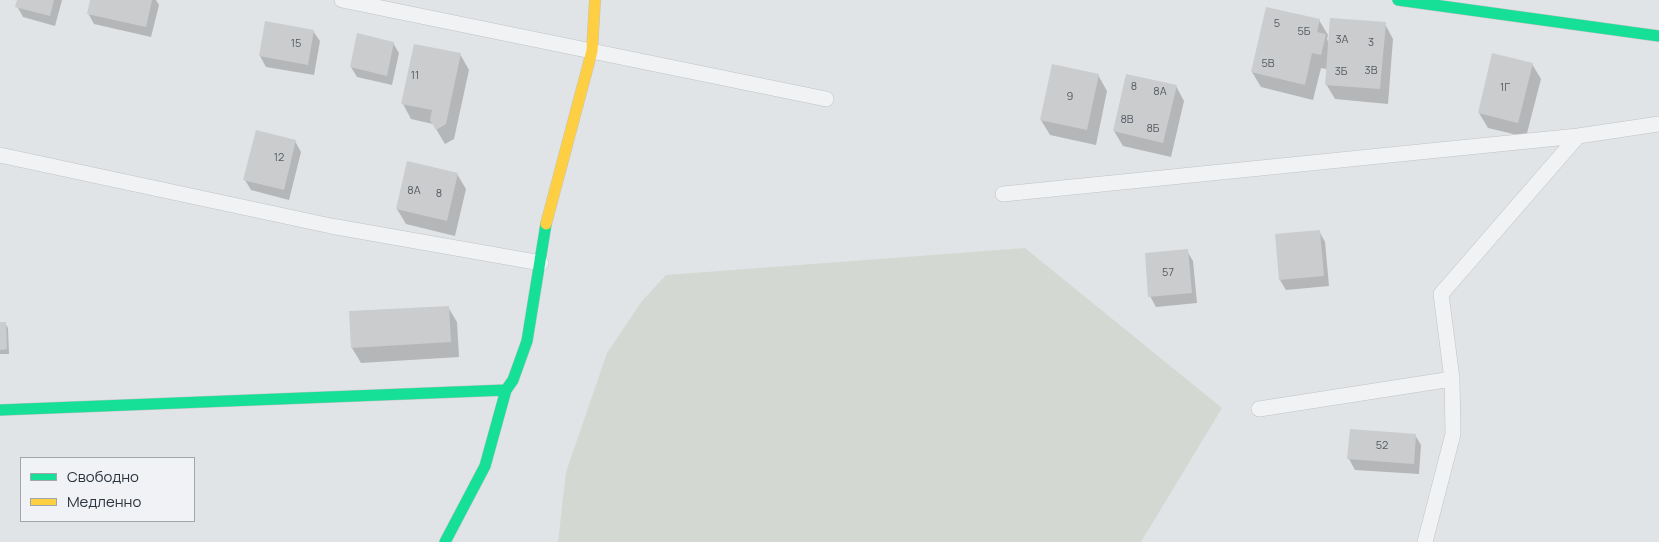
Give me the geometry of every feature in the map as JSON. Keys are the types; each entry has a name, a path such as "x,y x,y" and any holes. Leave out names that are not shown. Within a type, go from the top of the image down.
{"street":[{"path":"445,542 485,466 506,390 513,380 528,341 548,212 592,51 595,0"},
{"path":"1398,0 1659,36"},
{"path":"0,410 506,390"}],"lane":[{"path":"342,0 826,99"},
{"path":"1003,194 1578,136 1659,124"},
{"path":"1425,542 1453,434 1452,379 1441,294 1578,136"},
{"path":"0,155 331,226 541,263"},
{"path":"1259,409 1452,379"}],"shaded area":[{"path":"1025,248 1222,408 1141,542 558,542 566,472 607,353 642,301 666,275"}],"building":[{"path":"17,0 54,0 50,16 15,7"},
{"path":"90,0 152,0 146,27 87,14"},
{"path":"1266,7 1320,19 1317,32 1326,34 1321,55 1312,53 1305,85 1251,72"},
{"path":"1330,18 1386,22 1380,89 1325,85"},
{"path":"265,21 314,30 308,65 259,56"},
{"path":"357,33 394,42 387,76 350,67"},
{"path":"414,44 461,53 446,124 436,130 430,120 432,110 401,104"},
{"path":"1492,53 1533,63 1518,123 1478,113"},
{"path":"1052,64 1099,74 1087,130 1040,120"},
{"path":"1126,74 1177,85 1163,143 1113,131"},
{"path":"256,130 296,140 284,190 243,180"},
{"path":"407,161 458,173 447,221 396,209"},
{"path":"1320,230 1324,276 1279,280 1275,234"},
{"path":"1188,249 1192,293 1148,297 1145,253"},
{"path":"449,306 451,342 351,348 349,311"},
{"path":"0,322 6,322 7,349 0,350"},
{"path":"1350,429 1416,434 1414,464 1347,459"}],"traffic: fast":[{"path":"1398,0 1659,36"},
{"path":"445,542 485,466 506,390 513,380 527,341 546,224"},
{"path":"0,410 506,390"}],"traffic: slow":[{"path":"546,224 592,51 595,0"}]}
